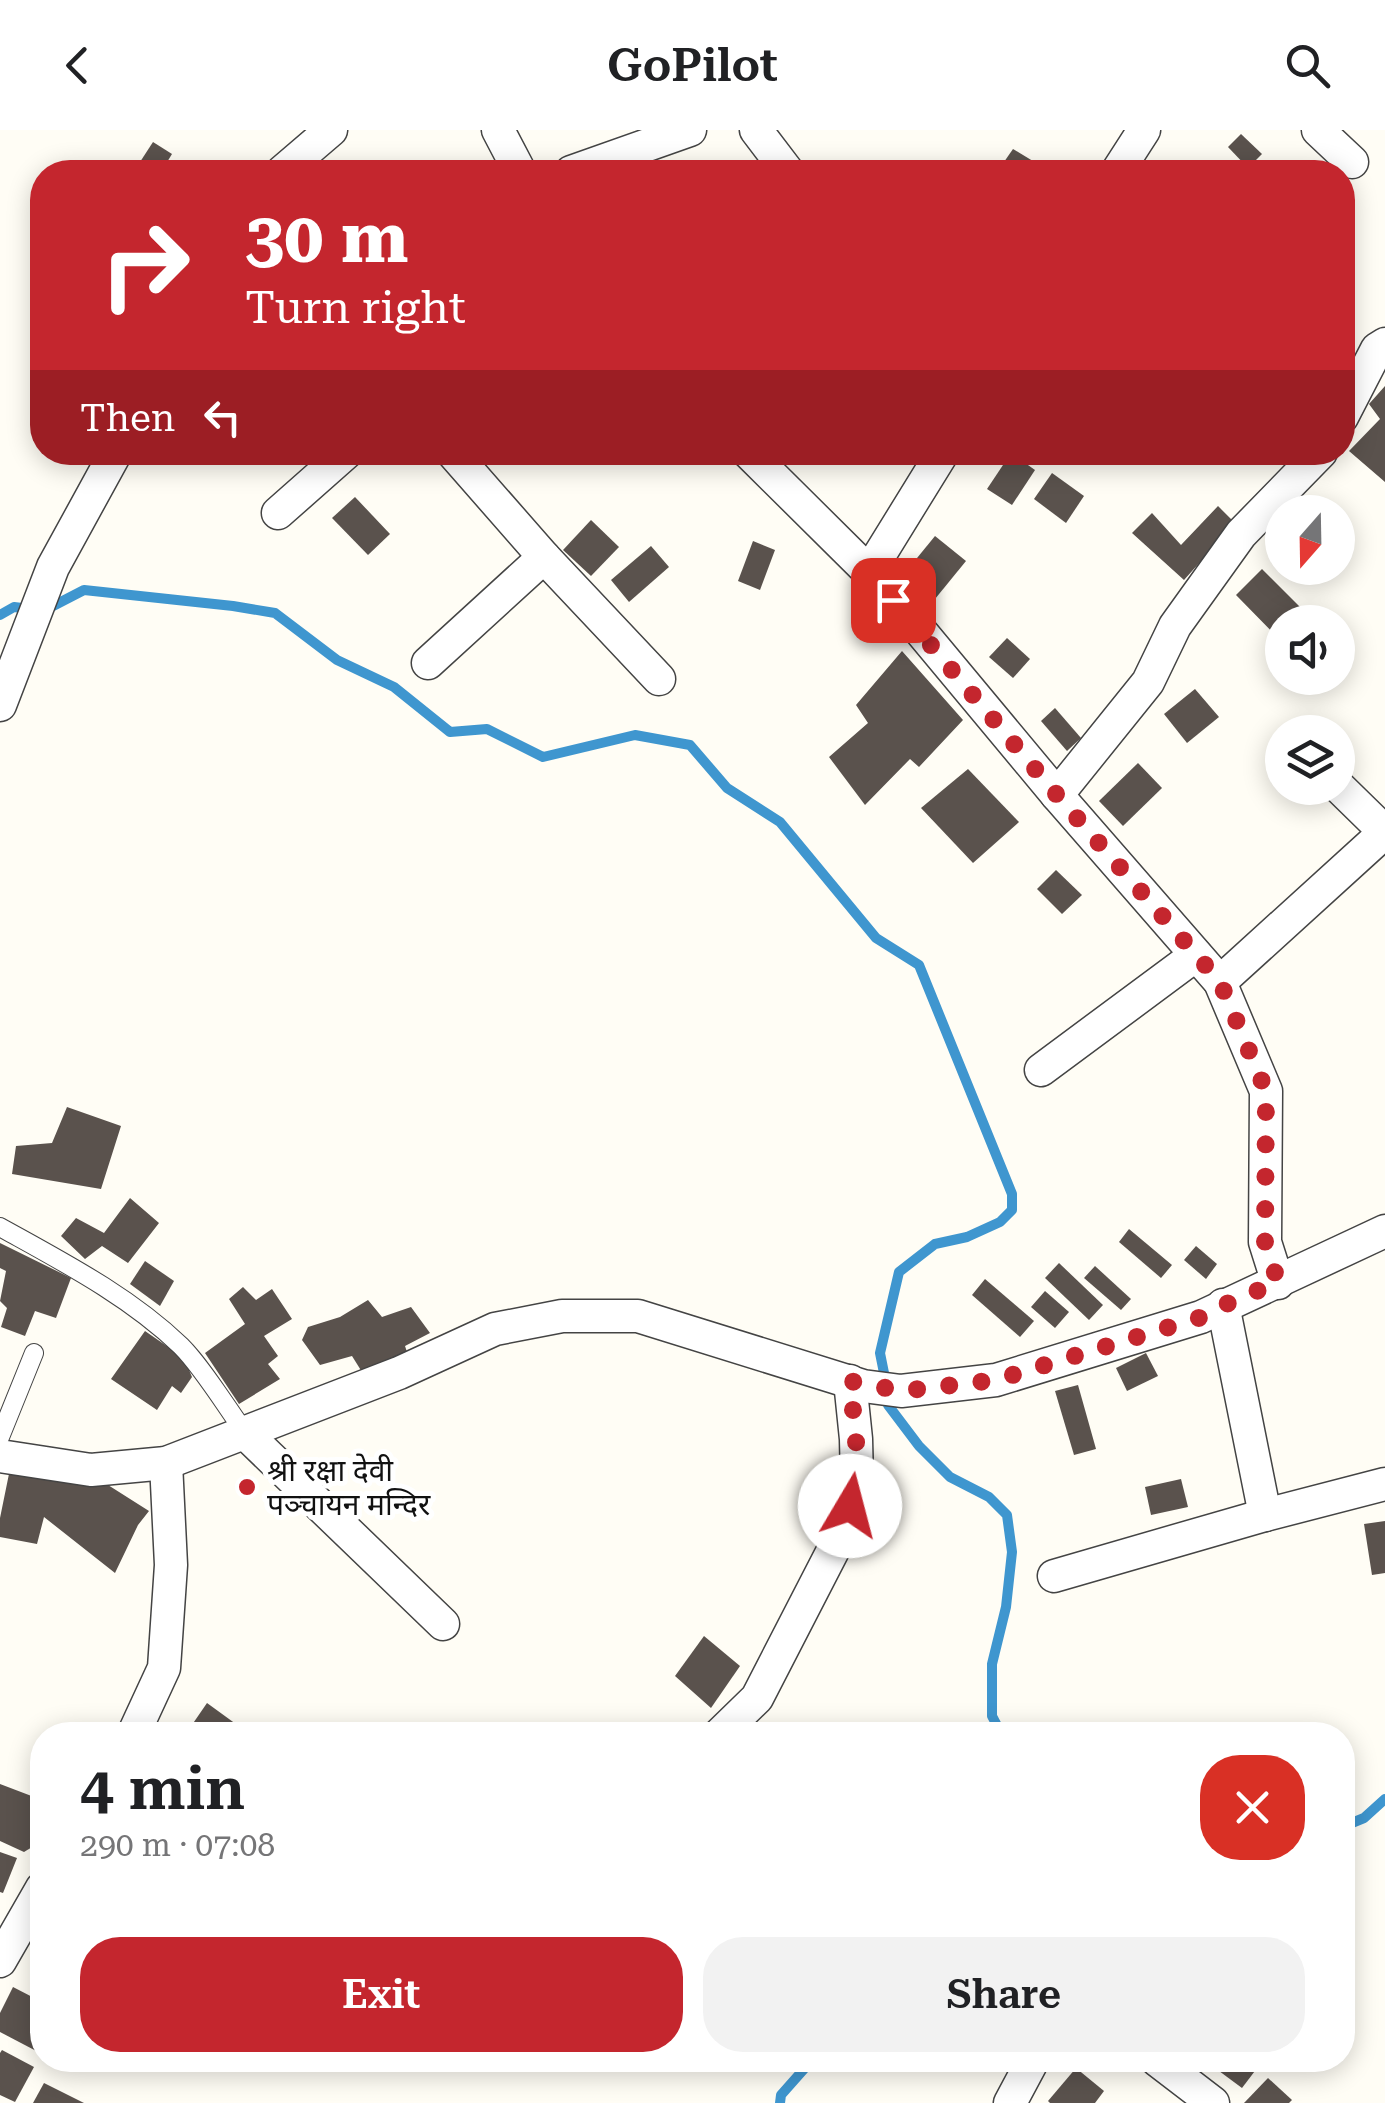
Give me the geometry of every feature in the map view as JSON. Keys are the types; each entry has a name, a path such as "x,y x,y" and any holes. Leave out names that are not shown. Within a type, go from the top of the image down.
{"street":[{"path":"296,160 331,130"},
{"path":"498,130 514,160"},
{"path":"605,160 690,130"},
{"path":"756,130 779,160"},
{"path":"1125,160 1144,130"},
{"path":"1318,130 1350,160"},
{"path":"1355,391 1377,349 1385,344"},
{"path":"0,705 53,567 109,465"},
{"path":"278,513 332,465"},
{"path":"464,465 658,679"},
{"path":"761,465 918,628 1220,982 1266,1091 1265,1242 1278,1282"},
{"path":"868,572 935,465"},
{"path":"1057,795 1148,682 1174,626 1240,534 1308,465"},
{"path":"428,663 544,556"},
{"path":"1220,982 1385,832 1355,803"},
{"path":"1041,1070 1196,955"},
{"path":"0,1456 91,1470 166,1463 400,1373 494,1329 562,1316 638,1316 850,1381 901,1391 996,1380 1202,1317 1385,1231"},
{"path":"1224,1305 1265,1515"},
{"path":"733,1722 757,1698 843,1531 857,1481 850,1381"},
{"path":"246,1434 443,1624"},
{"path":"139,1722 164,1668 170,1565 166,1463"},
{"path":"1054,1576 1385,1484"},
{"path":"0,1960 30,1909"},
{"path":"1010,2103 1027,2072"},
{"path":"1173,2072 1214,2103"}],"lane":[{"path":"0,1226 136,1308 184,1349 246,1434"},
{"path":"0,1436 34,1354"}],"building":[{"path":"1241,134 1262,154 1256,160 1240,160 1228,147"},
{"path":"153,142 172,154 168,160 141,160"},
{"path":"1013,149 1031,160 1005,160"},
{"path":"1385,386 1385,482 1355,456 1355,445 1380,419 1369,404"},
{"path":"1003,465 1028,465 1035,470 1012,505 987,489"},
{"path":"1052,473 1084,496 1066,523 1034,499"},
{"path":"355,497 390,534 368,555 332,518"},
{"path":"1218,506 1235,523 1184,580 1132,533 1152,513 1181,545"},
{"path":"591,520 619,547 591,576 563,550"},
{"path":"935,536 966,561 935,599 904,574"},
{"path":"753,541 775,550 760,590 738,581"},
{"path":"651,546 669,567 629,602 611,580"},
{"path":"1262,569 1265,585 1278,585 1298,605 1265,605 1265,625 1236,595"},
{"path":"1007,638 1030,659 1013,678 989,657"},
{"path":"902,651 963,720 919,767 910,759 865,805 829,757 868,723 856,705"},
{"path":"1195,689 1219,717 1187,743 1164,714"},
{"path":"1055,708 1081,738 1067,751 1041,721"},
{"path":"1138,763 1162,788 1123,826 1099,801"},
{"path":"968,769 1019,822 973,863 921,808"},
{"path":"1056,870 1082,895 1062,914 1037,889"},
{"path":"67,1107 121,1126 101,1189 12,1174 16,1146 52,1143"},
{"path":"130,1198 159,1223 128,1263 102,1246 85,1259 61,1236 76,1218 104,1233"},
{"path":"1129,1229 1172,1265 1161,1278 1119,1242"},
{"path":"0,1243 71,1278 56,1318 35,1311 25,1336 1,1327 7,1308 0,1301 6,1271 0,1268"},
{"path":"1196,1246 1217,1264 1206,1279 1184,1260"},
{"path":"145,1261 174,1281 160,1306 130,1284"},
{"path":"1059,1263 1103,1305 1089,1320 1045,1278"},
{"path":"1095,1266 1131,1299 1121,1310 1084,1278"},
{"path":"985,1279 1034,1321 1020,1337 972,1295"},
{"path":"243,1287 256,1300 272,1289 292,1319 264,1336 278,1356 268,1364 280,1379 239,1404 205,1353 245,1324 229,1299"},
{"path":"1045,1291 1069,1312 1055,1328 1031,1307"},
{"path":"368,1300 382,1317 411,1307 430,1333 405,1346 409,1358 367,1380 352,1356 320,1365 302,1340 308,1327 340,1317"},
{"path":"145,1331 184,1358 192,1377 181,1393 172,1386 157,1410 111,1379"},
{"path":"1146,1353 1158,1376 1127,1391 1116,1368"},
{"path":"1078,1385 1096,1449 1074,1455 1055,1391"},
{"path":"11,1464 108,1485 149,1511 115,1573 44,1517 37,1544 0,1537"},
{"path":"1181,1479 1188,1507 1151,1515 1145,1487"},
{"path":"1385,1521 1385,1573 1372,1575 1364,1524"},
{"path":"704,1636 740,1666 711,1708 675,1676"},
{"path":"207,1703 233,1722 194,1722"},
{"path":"0,1784 30,1795 30,1848 24,1852 0,1841"},
{"path":"0,1852 17,1858 3,1893 0,1892"},
{"path":"13,1987 30,1996 30,2048 0,2032 0,2013"},
{"path":"2,2050 30,2065 31,2072 15,2102 0,2095"},
{"path":"1073,2072 1081,2072 1104,2091 1095,2103 1048,2101"},
{"path":"1220,2072 1254,2072 1242,2088"},
{"path":"1268,2078 1292,2100 1244,2103"},
{"path":"44,2083 84,2103 33,2103"}],"waterway":[{"path":"53,606 84,590 275,613 337,660 394,687 450,732 487,729 543,757 635,735 690,745 727,788 780,822 876,938 919,965 1012,1194 1012,1210 1000,1222 967,1237 935,1244 899,1272 880,1353 884,1373"},
{"path":"0,615 14,607 22,608"},
{"path":"888,1405 919,1446 950,1477 989,1497 1007,1515 1012,1552 1006,1607 992,1664 995,1722"},
{"path":"1355,1822 1385,1799"},
{"path":"780,2103 781,2095 801,2072"}],"place":[{"name":"श्री रक्षा देवी पञ्चायन मन्दिर","path":"247,1487"}],"route":[{"path":"850,1506 857,1481 850,1381 901,1391 996,1380 1202,1317 1278,1282 1265,1242 1266,1091 1220,982 893,600"}]}
